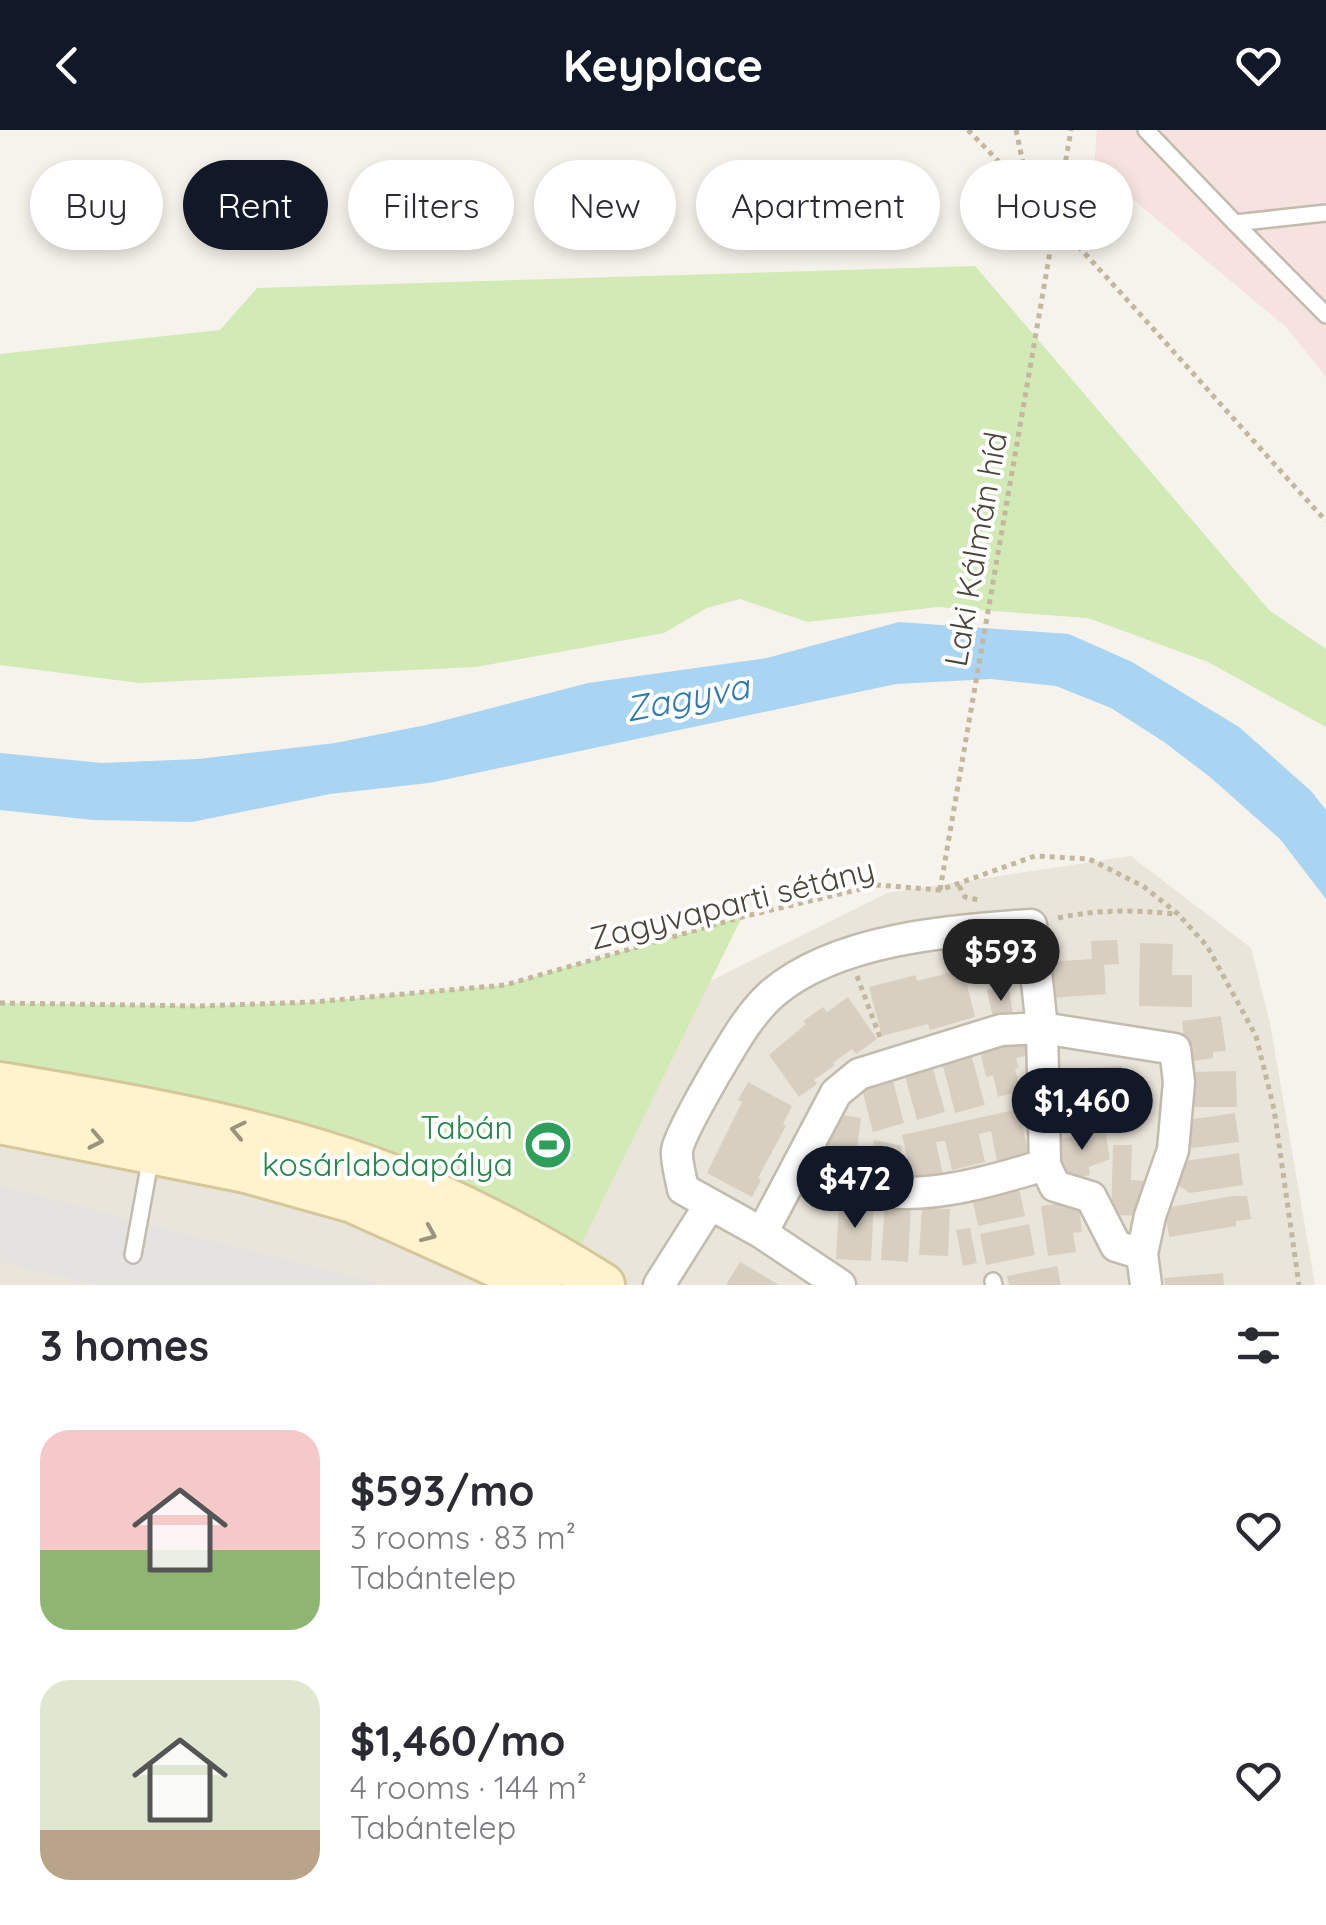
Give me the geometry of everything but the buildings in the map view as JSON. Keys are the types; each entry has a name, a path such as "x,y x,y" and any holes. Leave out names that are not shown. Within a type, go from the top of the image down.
{"street":[{"path":"840,1285 762,1233 683,1188 677,1150 704,1092 746,1022 773,993 811,967 850,954 979,928 1031,925 1042,1028 1045,1165 1055,1186 1091,1197 1116,1246 1142,1254"},
{"path":"762,1233 836,1093 860,1074 1001,1030 1042,1028 1174,1049 1179,1082 1173,1150 1150,1216 1142,1254 1146,1285"},
{"path":"0,1084 155,1132 246,1170 353,1202 522,1280"},
{"path":"0,1122 155,1132 317,1152 426,1190 603,1285"},
{"path":"796,1169 832,1184 913,1196 1045,1165"},
{"path":"659,1285 709,1206"}],"lane":[{"path":"1146,130 1326,315"},
{"path":"1235,223 1326,213"},
{"path":"133,1255 155,1132"}],"path":[{"path":"968,130 997,160"},
{"path":"1016,130 1022,160"},
{"name":"Laki Kálmán híd","path":"1065,160 1070,130"},
{"name":"Laki Kálmán híd","path":"940,890 1049,250"},
{"path":"1081,250 1326,522"},
{"name":"Zagyvaparti sétány","path":"0,1003 200,1006 313,1002 506,985 878,885 940,890 1035,856 1089,859 1143,886 1178,914 1208,946 1256,1036 1274,1109 1300,1285"},
{"path":"1031,925 1092,910 1178,914"},
{"path":"850,954 892,1067"}],"shaded area":[{"path":"1097,130 1326,130 1326,377 1287,328 1133,200 1133,160 1095,160"},
{"path":"1131,856 1251,948 1270,1023 1315,1285 0,1285 0,1062 544,1064 887,893"},
{"path":"0,1185 385,1285 97,1285 0,1262"}],"green space":[{"path":"975,266 1269,610 1326,649 1326,727 1208,662 1088,618 938,607 807,622 740,599 707,608 664,633 476,667 139,683 0,665 0,354 220,330 257,288"},
{"path":"742,917 571,1265 0,1084 0,1003 200,1006 313,1002 505,985"}],"water":[{"name":"Zagyva","path":"899,622 1069,634 1132,662 1239,727 1311,791 1326,810 1326,899 1280,839 1164,742 1111,708 1056,686 991,679 896,684 429,783 330,794 192,822 93,820 0,810 0,753 102,763 198,759 335,743 426,725 588,683 767,658"}],"place":[{"name":"Tabán kosárlabdapálya","path":"548,1145"}]}
